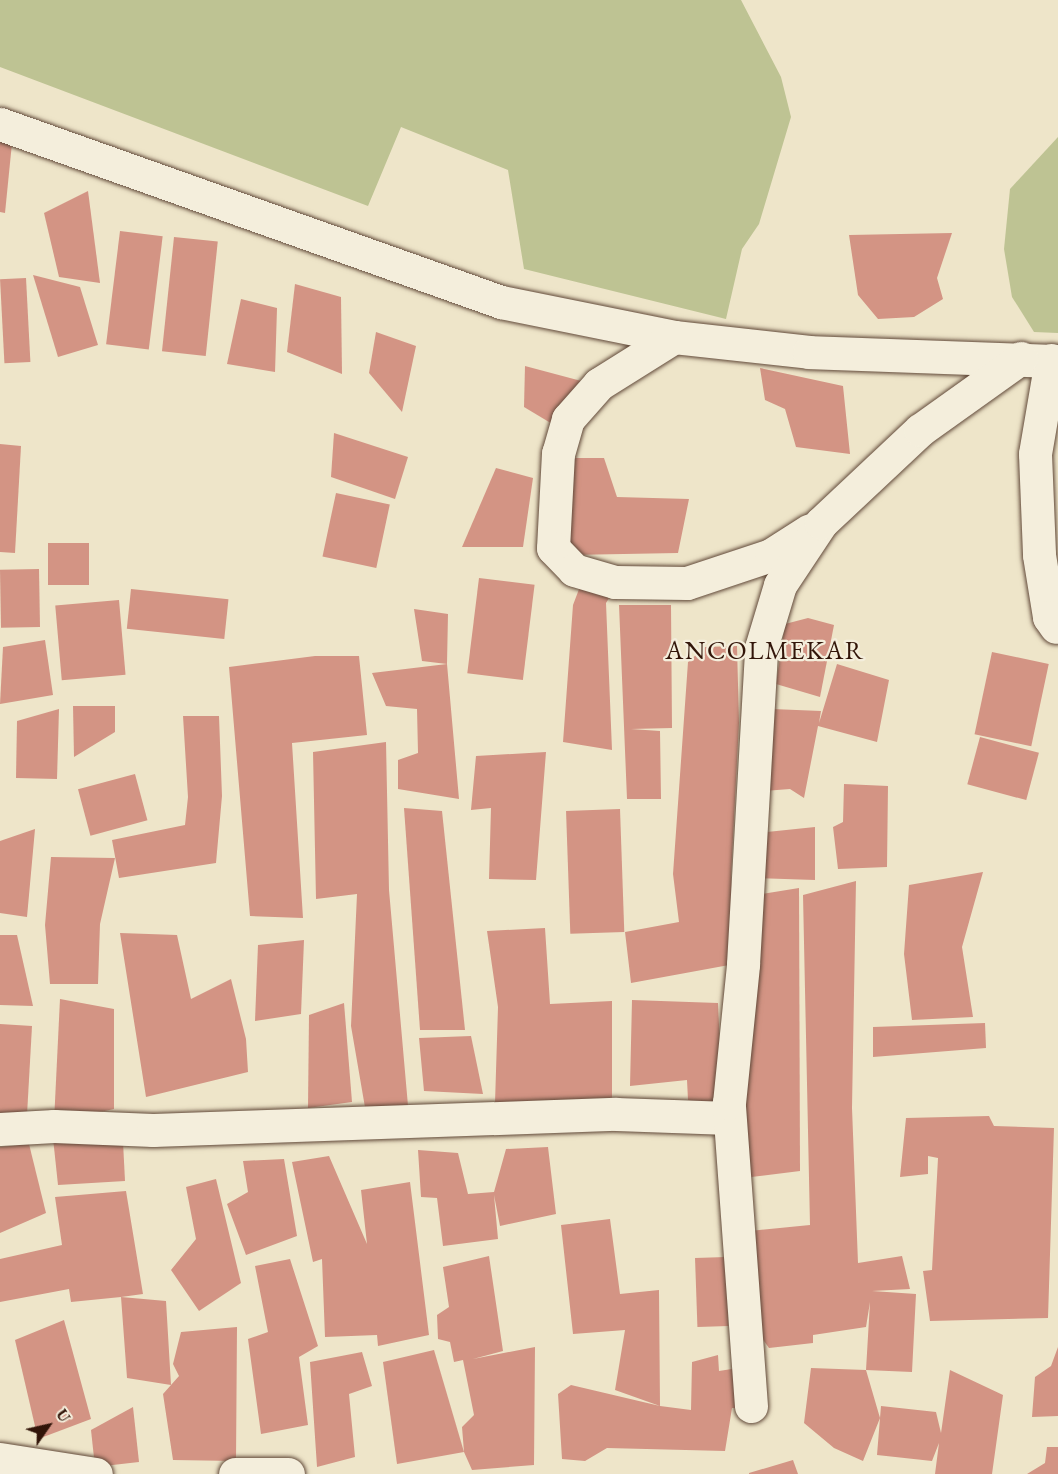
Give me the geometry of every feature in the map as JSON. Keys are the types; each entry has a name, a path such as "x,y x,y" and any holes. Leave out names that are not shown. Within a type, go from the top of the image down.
{"street":[{"path":"0,124 501,302 674,336 809,352 1043,360"},
{"path":"674,336 599,384 568,419 558,453 553,548 562,561 574,570 615,582 687,583 771,555 821,523 920,430 1043,360"},
{"path":"1043,360 1035,454 1039,555 1049,616 1056,627"},
{"path":"751,1406 729,1118 743,964 761,648 780,585 821,523"},
{"path":"0,1129 54,1126 153,1130 616,1114 729,1118"},
{"path":"0,1459 96,1474"},
{"path":"235,1474 288,1474"}],"green space":[{"path":"0,0 741,0 781,77 791,117 759,224 742,249 726,319 524,269 508,170 401,127 368,206 0,67"},
{"path":"1058,137 1058,333 1034,332 1012,297 1004,249 1010,189"}],"building":[{"path":"0,142 12,143 5,213 0,212"},
{"path":"88,191 100,283 59,277 44,213"},
{"path":"120,231 163,236 149,349 106,344"},
{"path":"952,233 937,278 943,299 914,317 878,319 858,295 849,235"},
{"path":"174,237 218,242 206,356 162,351"},
{"path":"33,275 80,287 98,345 58,357"},
{"path":"26,278 30,362 4,363 0,279"},
{"path":"295,284 341,297 342,374 287,352"},
{"path":"241,299 277,308 275,372 227,364"},
{"path":"376,332 416,346 402,412 369,373"},
{"path":"525,366 585,382 559,428 524,407"},
{"path":"760,368 843,386 850,454 796,447 785,409 765,400"},
{"path":"334,433 408,457 395,499 331,477"},
{"path":"0,444 21,446 15,553 0,552"},
{"path":"574,458 604,458 617,497 689,499 678,553 569,555"},
{"path":"496,468 533,478 523,547 462,547"},
{"path":"336,493 390,504 376,568 322,557"},
{"path":"48,543 89,543 89,585 48,585"},
{"path":"39,569 40,627 1,628 0,570"},
{"path":"584,576 614,590 606,603 612,750 563,742 573,605"},
{"path":"479,578 535,585 523,680 467,673"},
{"path":"131,589 228,599 224,639 127,629"},
{"path":"119,600 126,675 62,680 55,606"},
{"path":"619,605 671,605 672,728 631,729 660,731 661,799 627,799"},
{"path":"414,609 448,614 447,664 422,661"},
{"path":"808,618 834,625 820,697 776,684 785,624"},
{"path":"45,640 53,695 0,704 3,647"},
{"path":"737,646 739,723 731,876 740,963 631,983 625,932 679,922 673,874 688,662 705,647"},
{"path":"992,652 1049,664 1031,746 975,734"},
{"path":"315,656 359,656 367,735 292,743 303,918 250,916 229,667"},
{"path":"447,664 459,799 398,789 398,760 418,753 417,709 386,706 372,673"},
{"path":"837,664 889,680 877,742 818,726 804,798 790,789 764,791 772,709 821,711 819,723"},
{"path":"73,706 115,706 115,732 74,757"},
{"path":"59,709 57,779 16,778 17,721"},
{"path":"183,716 219,716 222,796 216,863 119,878 112,840 185,825 188,797"},
{"path":"980,737 1039,753 1026,800 967,784"},
{"path":"386,742 389,890 409,1117 367,1119 351,1026 357,894 316,899 313,752"},
{"path":"546,752 536,880 489,879 491,808 471,810 476,756"},
{"path":"135,774 147,820 90,836 78,789"},
{"path":"844,784 888,786 887,867 838,869 833,827 843,822"},
{"path":"404,808 442,811 465,1030 420,1030"},
{"path":"620,809 624,932 570,934 566,811"},
{"path":"815,827 815,880 758,878 767,832"},
{"path":"35,829 27,917 0,913 0,841"},
{"path":"51,857 115,858 100,924 98,984 50,984 45,925"},
{"path":"983,872 962,947 973,1017 912,1020 904,954 909,885"},
{"path":"856,881 852,1108 858,1263 902,1256 910,1289 872,1291 916,1294 912,1372 866,1370 870,1302 866,1327 813,1335 813,1343 769,1348 754,1327 750,1231 810,1225 803,895"},
{"path":"799,888 800,1171 743,1178 740,1109 756,895"},
{"path":"545,928 550,1004 612,1001 612,1101 495,1103 498,1007 487,931"},
{"path":"120,933 177,935 191,999 231,979 246,1039 248,1072 146,1097"},
{"path":"0,935 17,935 33,1006 0,1005"},
{"path":"304,940 301,1014 255,1021 258,945"},
{"path":"60,999 114,1009 114,1109 54,1122"},
{"path":"632,1000 718,1003 723,1113 688,1100 687,1080 630,1086"},
{"path":"344,1003 352,1102 308,1108 309,1015"},
{"path":"985,1023 986,1048 873,1057 873,1027"},
{"path":"0,1024 32,1026 27,1115 0,1114"},
{"path":"471,1036 483,1094 424,1091 419,1038"},
{"path":"989,1116 994,1126 1054,1128 1048,1318 930,1321 923,1271 932,1270 938,1158 928,1156 928,1174 900,1177 906,1118"},
{"path":"53,1138 123,1142 125,1181 58,1185"},
{"path":"29,1144 46,1213 0,1233 0,1147"},
{"path":"548,1147 556,1214 500,1226 494,1195 498,1239 443,1246 437,1198 421,1197 418,1150 458,1153 468,1194 494,1192 506,1149"},
{"path":"329,1156 367,1244 361,1190 410,1182 429,1335 378,1346 377,1335 325,1337 322,1259 313,1262 292,1162"},
{"path":"284,1159 297,1236 246,1255 227,1204 248,1192 243,1161"},
{"path":"216,1179 241,1283 199,1311 171,1270 196,1239 186,1187"},
{"path":"126,1191 143,1294 71,1302 69,1289 0,1302 0,1259 62,1245 55,1197"},
{"path":"610,1219 620,1294 659,1290 660,1406 615,1390 625,1330 573,1334 561,1225"},
{"path":"489,1256 503,1351 473,1359 535,1347 534,1465 472,1470 464,1452 462,1427 474,1415 463,1360 454,1362 450,1342 438,1339 437,1315 449,1307 443,1267"},
{"path":"726,1257 728,1326 697,1327 695,1258"},
{"path":"290,1259 318,1346 299,1357 308,1425 261,1434 248,1339 268,1332 255,1266"},
{"path":"121,1297 166,1301 171,1385 127,1378"},
{"path":"64,1320 91,1419 38,1439 15,1340"},
{"path":"237,1327 236,1461 173,1460 163,1394 179,1376 173,1364 181,1332"},
{"path":"1058,1347 1058,1416 1032,1417 1035,1377 1051,1366"},
{"path":"434,1350 464,1452 397,1464 383,1362"},
{"path":"362,1352 372,1386 349,1394 355,1457 317,1467 310,1362"},
{"path":"718,1355 719,1371 738,1368 743,1408 732,1408 725,1451 607,1448 585,1461 562,1459 558,1394 571,1385 660,1406 691,1410 692,1362"},
{"path":"811,1368 866,1370 880,1418 863,1461 834,1448 804,1423"},
{"path":"950,1370 1003,1395 992,1474 935,1474 939,1443 932,1461 877,1455 881,1406 936,1412 941,1433"},
{"path":"133,1407 139,1462 95,1467 91,1430"},
{"path":"1047,1447 1058,1447 1058,1474 1027,1474 1045,1463"},
{"path":"793,1460 798,1474 749,1474 749,1473"}],"district":[{"name":"ANCOLMEKAR","path":"765,651"}]}
